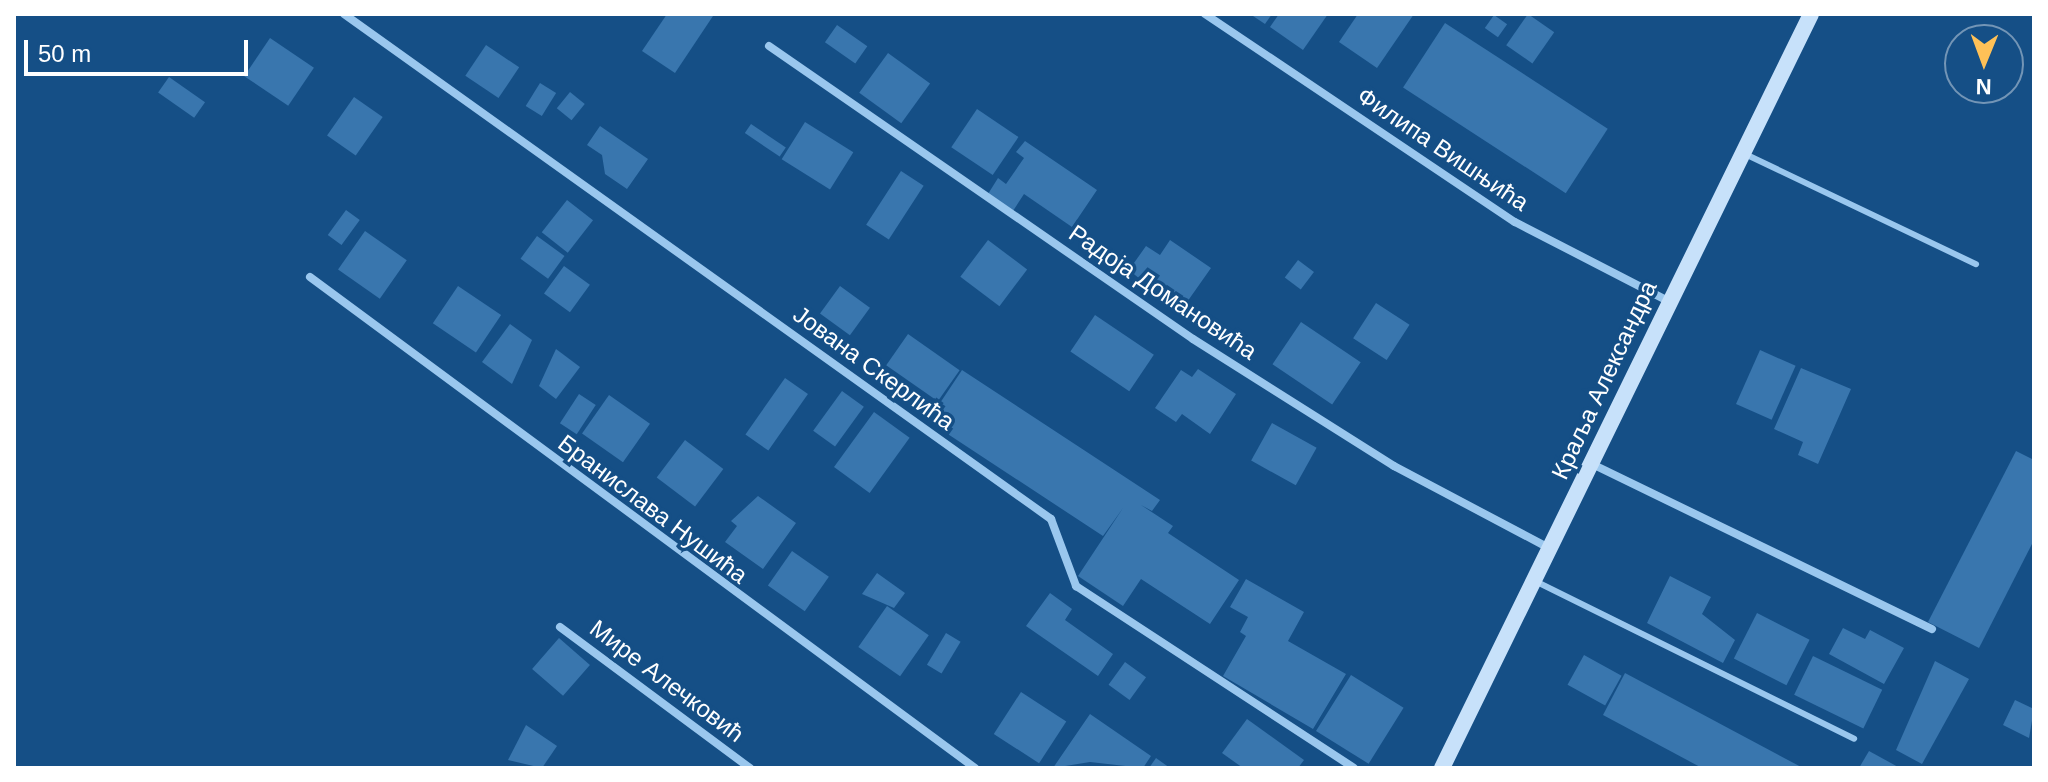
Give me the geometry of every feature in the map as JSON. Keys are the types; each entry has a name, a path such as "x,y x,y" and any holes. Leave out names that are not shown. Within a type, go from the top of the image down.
{"main road":[{"name":"Краља Александра","path":"1442,768 1811,14"}],"street":[{"name":"Јована Скерлића","path":"344,14 1051,519 1076,586 1354,768"},
{"name":"Филипа Вишњића","path":"1205,14 1515,222 1668,301"},
{"name":"Радоја Домановића","path":"769,46 1193,339 1394,466 1549,548"},
{"name":"Бранислава Нушића","path":"310,277 975,768"},
{"path":"1592,464 1932,629"},
{"name":"Мире Алечковић","path":"560,627 750,768"}],"lane":[{"path":"1742,153 1976,264"},
{"path":"1534,580 1854,739"}],"building":[{"path":"667,14 713,16 675,73 642,51"},
{"path":"1250,14 1272,14 1265,24"},
{"path":"1279,14 1328,14 1303,50 1270,27"},
{"path":"1358,14 1414,14 1377,68 1339,42"},
{"path":"1528,14 1554,32 1532,63 1506,45"},
{"path":"1494,15 1507,24 1498,37 1485,28"},
{"path":"1445,23 1608,129 1566,193 1403,88"},
{"path":"837,25 867,46 855,63 825,42"},
{"path":"270,38 314,68 288,106 244,76"},
{"path":"486,45 519,67 498,98 465,76"},
{"path":"888,53 930,84 901,123 859,93"},
{"path":"169,77 205,102 194,118 158,93"},
{"path":"540,83 556,93 542,116 526,106"},
{"path":"570,92 585,104 572,120 557,108"},
{"path":"354,97 383,117 356,156 327,136"},
{"path":"977,109 1018,137 993,175 951,147"},
{"path":"805,122 853,152 830,190 782,159"},
{"path":"751,124 786,147 780,157 745,133"},
{"path":"600,126 648,159 627,189 605,174 602,155 587,145"},
{"path":"1025,141 1097,190 1072,227 1024,194 1013,211 988,194 998,178 1006,184 1024,158 1016,152"},
{"path":"901,171 924,186 889,239 866,225"},
{"path":"567,200 593,220 568,253 542,232"},
{"path":"346,210 360,220 342,245 328,235"},
{"path":"365,231 407,260 380,299 338,270"},
{"path":"537,236 565,256 548,279 521,259"},
{"path":"988,240 1027,269 999,306 960,277"},
{"path":"1170,240 1211,268 1180,312 1129,270 1146,246 1160,255"},
{"path":"1298,260 1314,272 1301,290 1285,278"},
{"path":"564,266 590,285 570,312 544,294"},
{"path":"458,286 501,315 476,352 433,323"},
{"path":"840,286 870,308 850,335 820,314"},
{"path":"1376,303 1410,325 1387,360 1353,338"},
{"path":"1095,315 1154,355 1129,391 1070,351"},
{"path":"1301,322 1361,362 1332,405 1272,364"},
{"path":"510,324 532,340 512,384 482,362"},
{"path":"908,334 960,370 938,401 886,365"},
{"path":"556,349 580,367 556,399 539,386"},
{"path":"1760,350 1796,366 1772,420 1736,404"},
{"path":"1801,368 1851,389 1818,464 1798,455 1803,442 1774,429"},
{"path":"1198,369 1236,394 1210,434 1182,414 1176,422 1155,408 1181,370 1192,377"},
{"path":"962,370 1160,500 1152,511 1141,505 1173,526 1168,533 1239,580 1210,624 1141,579 1123,606 1078,576 1123,508 1103,536 928,421"},
{"path":"785,378 808,394 768,451 745,435"},
{"path":"842,391 864,407 835,447 813,431"},
{"path":"579,394 596,405 577,434 560,423"},
{"path":"609,395 650,424 623,462 582,434"},
{"path":"874,412 910,438 870,493 834,467"},
{"path":"1272,423 1317,448 1296,485 1251,461"},
{"path":"685,440 723,469 695,506 657,478"},
{"path":"2016,451 2034,460 2034,540 1979,648 1928,622"},
{"path":"758,496 796,523 763,569 725,542 737,526 731,521"},
{"path":"792,551 829,577 805,611 768,585"},
{"path":"877,573 905,593 894,608 862,594"},
{"path":"1670,576 1711,597 1702,614 1735,640 1723,663 1647,623"},
{"path":"1246,579 1304,612 1288,641 1346,674 1313,729 1223,676 1246,636 1240,632 1248,617 1230,607"},
{"path":"1050,593 1072,609 1065,620 1113,654 1098,676 1026,626"},
{"path":"887,606 929,635 900,676 858,647"},
{"path":"1757,613 1810,640 1786,685 1734,658"},
{"path":"1843,628 1865,639 1870,630 1904,648 1884,684 1829,654"},
{"path":"946,633 961,642 942,673 927,665"},
{"path":"559,638 590,665 563,696 532,669"},
{"path":"1584,655 1622,676 1605,706 1568,685"},
{"path":"1813,656 1882,690 1863,728 1794,695"},
{"path":"1935,661 1969,679 1922,764 1896,750"},
{"path":"1125,662 1146,677 1130,700 1109,685"},
{"path":"1625,673 1803,768 1702,768 1603,715"},
{"path":"1351,675 1404,708 1369,764 1316,731"},
{"path":"1021,692 1066,721 1039,763 994,734"},
{"path":"2015,700 2034,709 2029,738 2003,725"},
{"path":"1090,714 1151,756 1143,768 1090,762 1053,768"},
{"path":"1247,719 1304,760 1298,768 1243,768 1222,753"},
{"path":"526,725 557,746 542,768 508,760"},
{"path":"1869,751 1900,768 1859,768"},
{"path":"1156,758 1170,768 1149,768"}]}
